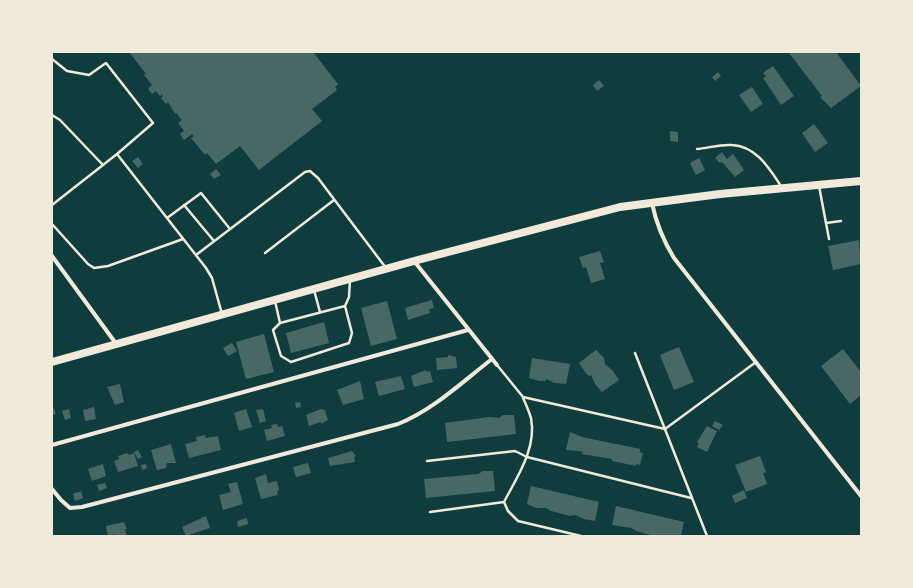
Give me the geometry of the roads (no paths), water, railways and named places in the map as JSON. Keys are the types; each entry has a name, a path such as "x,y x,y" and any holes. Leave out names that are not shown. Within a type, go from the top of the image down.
{"main road":[{"path":"52,362 222,316 414,261 620,207 861,181"}],"street":[{"path":"652,203 656,221 664,241 674,258 757,361 861,496"},
{"path":"52,256 117,345"},
{"path":"414,261 497,365"},
{"path":"52,445 468,330"},
{"path":"52,488 61,500 70,508 82,507 398,424 432,406 492,359"}],"lane":[{"path":"52,59 67,71 89,76 106,63 153,123 117,154 52,205"},
{"path":"52,115 60,120 103,165"},
{"path":"697,149 733,145 754,153 767,165 783,189"},
{"path":"117,154 196,255 212,278 222,316"},
{"path":"196,255 308,171 313,173 387,269"},
{"path":"819,186 829,239"},
{"path":"167,218 201,193 230,229"},
{"path":"265,253 334,200"},
{"path":"184,205 214,241"},
{"path":"826,223 841,221"},
{"path":"52,224 88,264 94,268 108,266 183,239"},
{"path":"344,306 280,323 273,330 281,356 291,362 349,343 352,333 344,306 349,297 350,280"},
{"path":"313,290 320,312"},
{"path":"275,301 280,323"},
{"path":"635,353 707,536"},
{"path":"523,398 665,429 757,361"},
{"path":"497,365 523,398 531,418 532,438 527,456 504,502"},
{"path":"427,461 515,451 527,456 691,498"},
{"path":"430,512 504,502"},
{"path":"504,502 508,511 518,521 581,536"}]}
